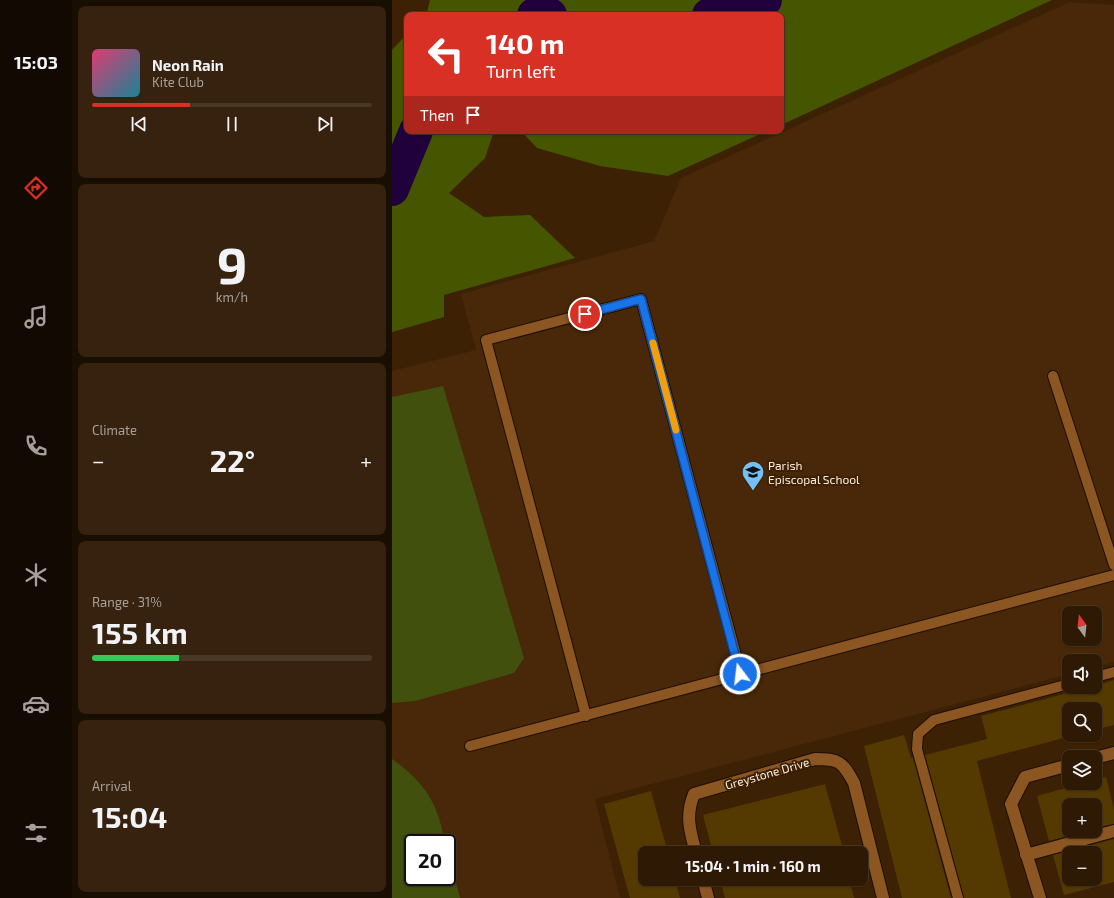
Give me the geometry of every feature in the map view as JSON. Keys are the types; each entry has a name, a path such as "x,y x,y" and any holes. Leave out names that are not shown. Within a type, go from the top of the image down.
{"street":[{"path":"1102,756 1114,753"},
{"name":"Greystone Drive","path":"694,846 688,823 690,804 694,794 814,759 830,759 845,766 854,783 883,898"},
{"path":"1040,898 1011,804 1025,777 1062,767"},
{"path":"1026,854 1114,831"},
{"path":"705,886 708,898"}],"lane":[{"path":"586,716 486,340 641,299 740,674"},
{"path":"1053,376 1114,566"},
{"path":"470,746 1114,575"},
{"path":"1102,675 1114,672"},
{"path":"958,898 917,749 918,734 934,720 1062,686"}],"shaded area":[{"name":"Parish Episcopal School","path":"1070,2 1114,5 1114,662 1102,665 1102,654 1062,654 1062,676 595,799 620,898 392,898 392,371 476,350 461,294 654,241 681,178 778,134 784,134 784,131"}],"green space":[{"path":"430,0 1052,0 784,124 784,12 427,12"},
{"path":"404,37 404,134 493,134 485,158 449,193 484,217 530,215 575,258 444,295 444,317 392,332 392,50"},
{"path":"524,134 760,134 668,176 600,166 537,148"},
{"path":"443,386 524,658 514,673 415,701 392,703 392,397"},
{"path":"392,759 413,776 430,797 443,834 404,834 404,886 456,886 456,883 460,898 392,898"}],"building":[{"path":"1114,680 1114,725 1102,728 1102,702 1062,702 1062,738 977,761 1011,898 964,898 925,755 987,739 981,716 1064,694 1102,694 1102,684"},
{"path":"904,735 911,758 913,758 951,898 902,898 864,746"},
{"path":"1106,777 1114,809 1114,824 1102,827 1102,798 1062,798 1062,837 1049,841 1037,796 1062,789 1102,790 1102,778"},
{"path":"825,784 842,846 711,846 703,815"},
{"path":"651,791 666,846 638,846 638,886 677,886 680,898 630,898 604,804"},
{"path":"1114,839 1114,882 1102,885 1102,846 1087,846"},
{"path":"1062,853 1062,886 1099,886 1064,895 1053,855"},
{"path":"722,886 851,886 854,898 725,898"}],"waterway":[{"path":"720,12 765,0"},
{"path":"392,189 415,134"}],"slow traffic":[{"path":"653,343 676,430"}],"place":[{"name":"Parish Episcopal School","path":"753,492"}],"route":[{"path":"585,314 641,299 740,674"}]}
